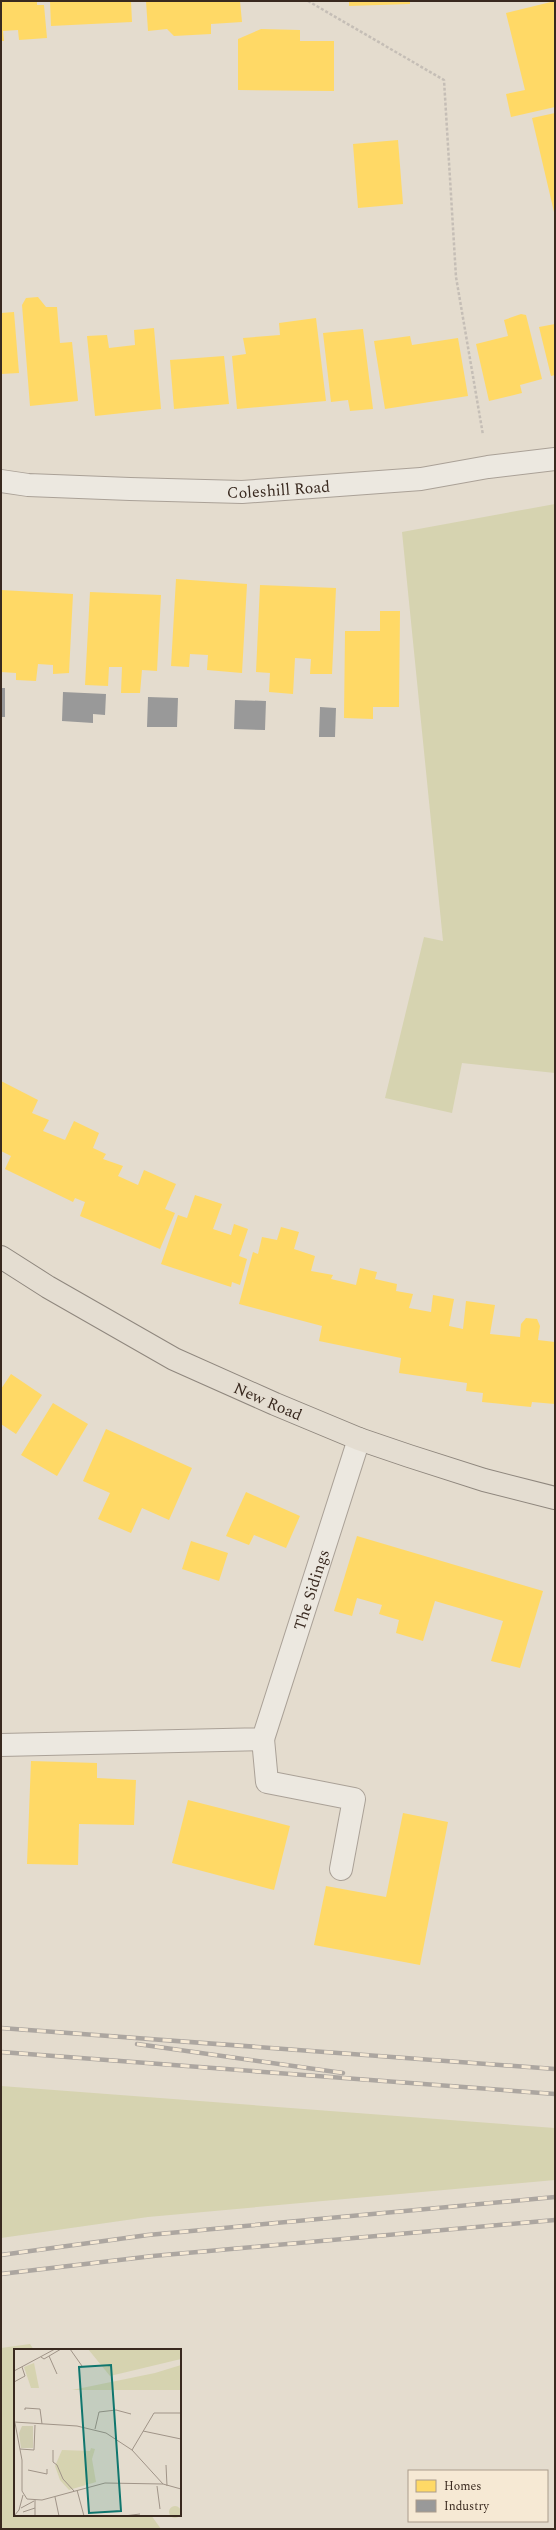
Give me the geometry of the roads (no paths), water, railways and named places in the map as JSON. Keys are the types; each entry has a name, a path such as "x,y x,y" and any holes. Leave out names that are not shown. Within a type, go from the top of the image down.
{"main road":[{"name":"New Road","path":"1,1257 48,1288 174,1359 360,1439 484,1480 555,1498"}],"street":[{"name":"Coleshill Road","path":"1,481 28,485 130,490 242,492 421,479 488,467 555,459"},
{"name":"The Sidings","path":"341,1869 354,1799 268,1782 263,1740 360,1439"},
{"path":"1,1745 263,1740"}],"railway":[{"path":"1,2028 555,2069"},
{"path":"137,2044 343,2073"},
{"path":"1,2052 555,2094"},
{"path":"1,2255 148,2235 555,2197"},
{"path":"1,2274 153,2256 555,2220"}]}
